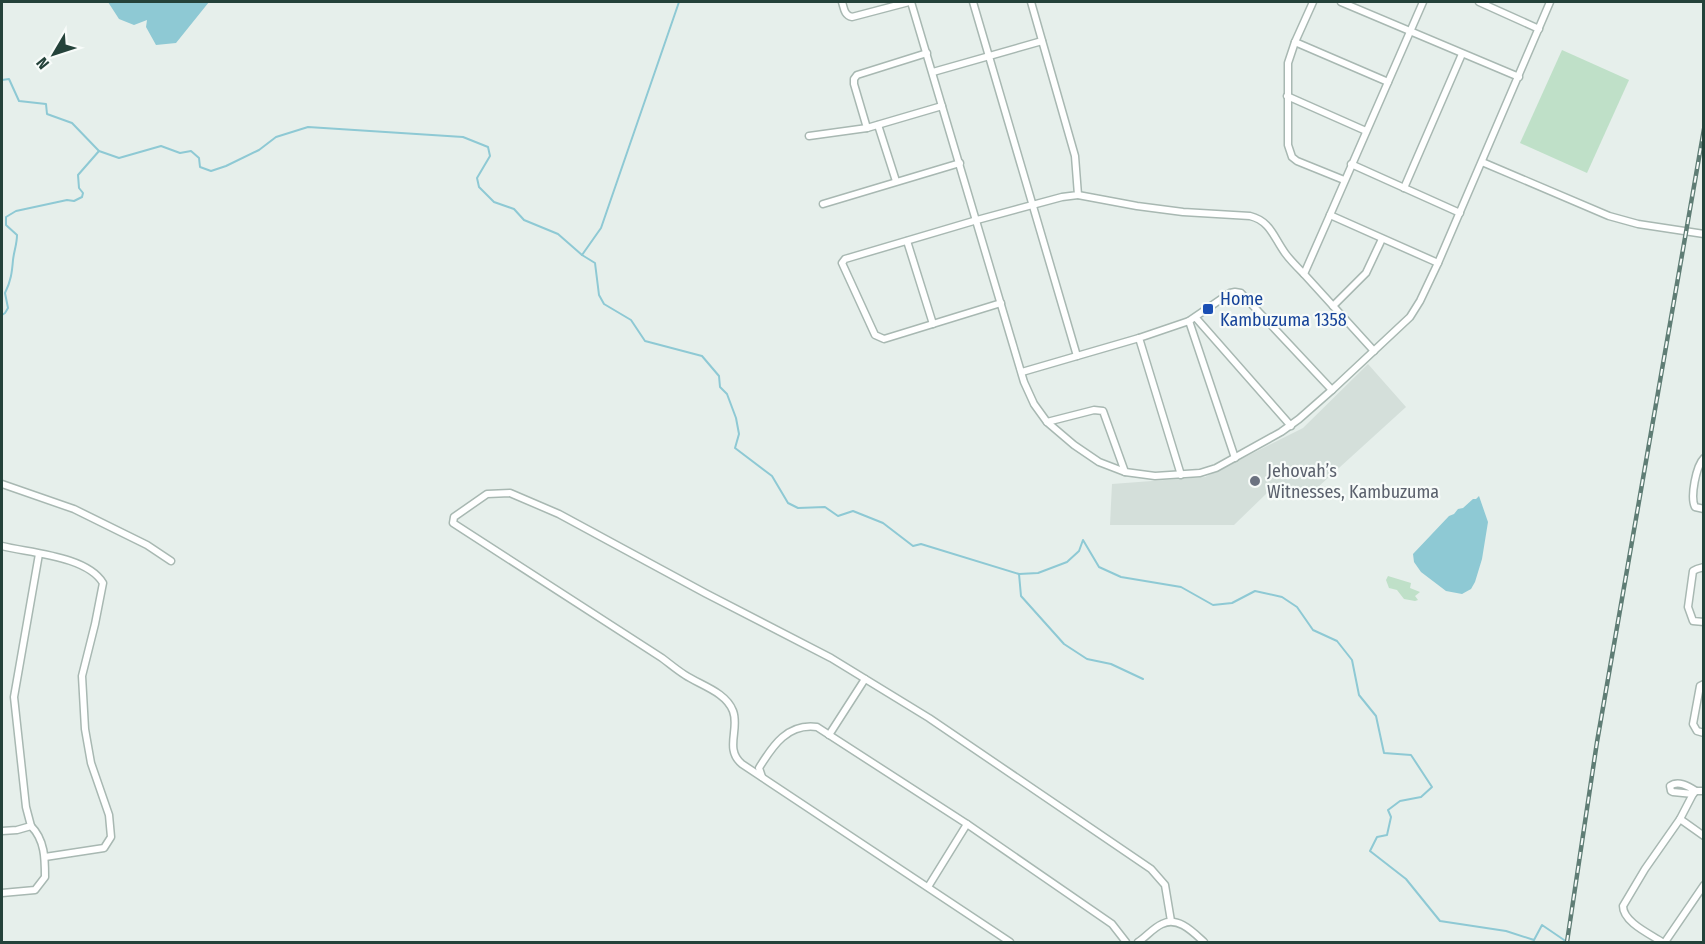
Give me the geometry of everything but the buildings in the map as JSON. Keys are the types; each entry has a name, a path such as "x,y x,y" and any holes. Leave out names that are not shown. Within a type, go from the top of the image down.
{"street":[{"path":"842,2 845,13 852,17 910,2 933,72 1000,303 1034,404 1047,422 1087,455 1125,472 1155,476 1181,476 1208,471 1290,426 1410,317 1438,263 1550,2"},
{"path":"973,2 1077,356"},
{"path":"1031,2 1077,165 1078,195"},
{"path":"1313,2 1295,42 1287,70 1288,145 1292,157 1301,164 1344,180"},
{"path":"1341,2 1519,77"},
{"path":"1304,274 1423,2"},
{"path":"1483,2 1539,29"},
{"path":"933,72 1042,41"},
{"path":"1295,42 1388,82"},
{"path":"867,128 854,84 857,75 927,53"},
{"path":"1404,188 1462,54"},
{"path":"1287,96 1366,131"},
{"path":"809,136 867,128 942,106"},
{"path":"878,125 896,182"},
{"path":"1482,162 1609,216 1638,224 1704,234"},
{"path":"823,204 960,163"},
{"path":"1351,164 1460,213"},
{"path":"1000,303 884,339 875,335 842,263 845,259 977,220 1062,197 1078,195 1160,209 1250,216 1268,225 1286,255 1374,351"},
{"path":"1330,215 1438,263"},
{"path":"1333,306 1366,273 1382,239"},
{"path":"908,241 933,324"},
{"path":"1022,372 1139,338 1193,319 1230,293 1235,292 1241,293 1332,390"},
{"path":"1193,319 1290,426"},
{"path":"1193,319 1235,458"},
{"path":"1139,338 1181,476"},
{"path":"1047,422 1094,410 1103,411 1125,472"},
{"path":"1704,458 1698,465 1693,500 1695,507 1704,509"},
{"path":"2,484 74,509 147,545 171,561"},
{"path":"1010,942 736,758 732,747 735,727 734,712 729,703 719,694 682,674 663,658 453,523 454,517 487,494 510,493 559,514 831,658 929,718 1151,869 1165,885 1171,921"},
{"path":"2,546 75,563 96,574 103,583 82,676 82,693 91,763 109,814 111,837 104,848 45,857"},
{"path":"2,893 35,890 45,877 45,857 41,840 31,826 26,807 15,697 39,554"},
{"path":"1704,567 1693,571 1688,607 1693,621 1704,622"},
{"path":"829,735 865,679"},
{"path":"1704,684 1700,686 1693,724 1697,730 1704,733"},
{"path":"762,777 759,768 780,739 796,729 806,726 817,727 967,824 1112,924 1126,942"},
{"path":"1704,791 1694,792 1680,819 1644,869 1623,906 1623,912 1629,920 1664,942 1704,885"},
{"path":"1680,819 1704,836"},
{"path":"928,887 967,824"},
{"path":"2,831 31,826"},
{"path":"1138,942 1160,924 1171,921 1181,924 1204,942"}],"shaded area":[{"path":"1368,364 1406,407 1318,487 1267,493 1234,525 1110,525 1112,484 1205,477 1303,428"}],"green space":[{"path":"1562,50 1629,80 1587,173 1520,143"},
{"path":"1388,576 1411,583 1410,588 1420,592 1415,596 1418,600 1404,599 1397,590 1389,588 1386,580"}],"water":[{"path":"108,2 209,2 176,43 156,45 146,27 147,20 134,25 119,19"},
{"path":"1479,496 1488,522 1482,559 1475,582 1471,589 1462,594 1446,591 1421,572 1414,562 1413,554 1449,516"}],"waterway":[{"path":"582,255 601,228 679,2"},
{"path":"2,80 9,79 19,101 46,104 47,114 72,123 99,151 119,158 161,146 180,153 191,151 199,158 200,167 211,171 259,150 276,137 308,127 463,137 488,147 490,156 477,178 479,187 494,202 514,209 524,220 558,234 595,263 599,295 604,304 631,320 645,341 702,356 719,376 720,387 727,394 736,418 739,434 735,448 772,476 788,503 798,508 825,507 838,516 853,511 883,523 913,546 921,544 1019,574 1038,573 1067,562 1079,551 1083,540 1099,567 1121,577 1181,587 1213,605 1232,603 1255,591 1282,597 1297,607 1313,630 1337,641 1352,660 1359,695 1376,716 1384,753 1411,755 1432,787 1421,797 1400,801 1388,810 1391,817 1387,835 1377,837 1370,851 1406,879 1440,921 1506,931 1534,940 1542,925 1567,942"},
{"path":"2,315 8,308 5,293 11,276 17,238 17,235 6,225 6,217 16,211 67,200 74,201 82,197 78,175 99,151"},
{"path":"1019,574 1021,596 1064,644 1087,659 1111,664 1143,679"}],"railway":[{"path":"1567,942 1597,742 1704,129"}],"place":[{"name":"Home Kambuzuma 1358","path":"1208,309"},
{"name":"Jehovah’s Witnesses, Kambuzuma","path":"1255,481"}]}
